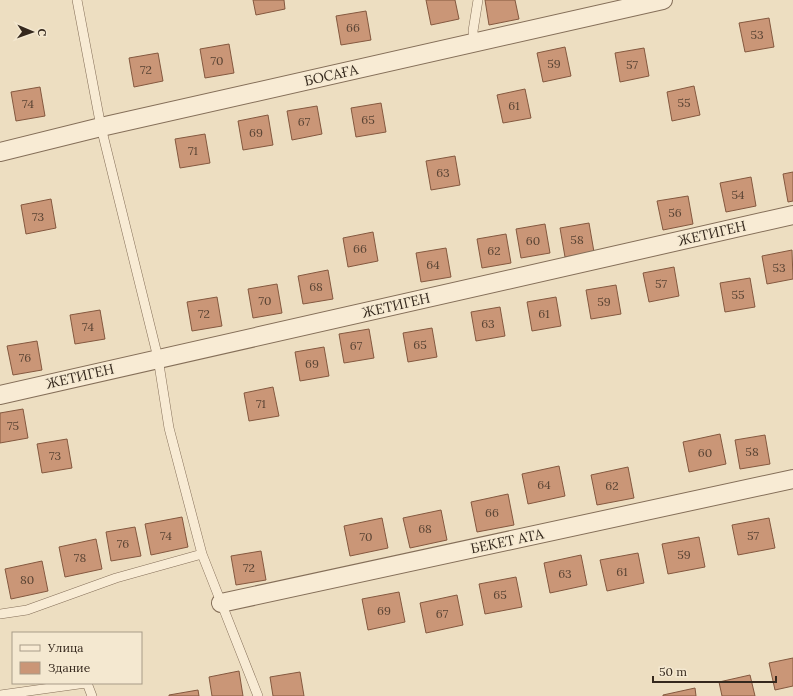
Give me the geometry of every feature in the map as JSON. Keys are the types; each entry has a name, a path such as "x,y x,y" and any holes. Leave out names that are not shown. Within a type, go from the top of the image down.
{"street":[{"name":"БОСАҒА","path":"0,152 474,42 663,0"},
{"name":"ЖЕТИГЕН","path":"0,395 793,215"},
{"name":"БЕКЕТ АТА","path":"221,603 793,479"}],"lane":[{"path":"77,0 101,128 158,358 169,428 202,554 258,696"},
{"path":"474,42 473,31 478,0"},
{"path":"0,614 27,610 116,578 202,554"},
{"path":"0,695 80,684"},
{"path":"87,684 92,696"}],"building":[{"path":"253,0 284,0 285,9 256,15"},
{"path":"426,0 455,0 459,19 431,25"},
{"path":"485,0 515,0 519,19 489,25"},
{"path":"366,11 371,40 341,45 336,16"},
{"path":"769,18 774,47 745,52 739,23"},
{"path":"229,44 234,73 205,78 200,49"},
{"path":"565,47 571,76 543,82 537,53"},
{"path":"644,48 649,76 620,82 615,53"},
{"path":"158,53 163,81 134,87 129,58"},
{"path":"694,86 700,115 672,121 667,92"},
{"path":"40,87 45,116 16,121 11,92"},
{"path":"525,89 531,118 503,123 497,95"},
{"path":"381,103 386,132 356,137 351,108"},
{"path":"317,106 322,134 292,140 287,111"},
{"path":"268,115 273,145 243,150 238,121"},
{"path":"205,134 210,163 180,168 175,139"},
{"path":"455,156 460,185 431,190 426,161"},
{"path":"793,172 793,201 788,202 783,174"},
{"path":"751,177 756,206 726,212 720,183"},
{"path":"688,196 693,224 663,230 657,201"},
{"path":"51,199 56,228 26,234 21,205"},
{"path":"589,223 594,252 565,257 560,228"},
{"path":"545,224 550,253 521,258 516,229"},
{"path":"373,232 378,261 348,267 343,238"},
{"path":"506,234 511,263 482,268 477,239"},
{"path":"446,248 451,277 421,282 416,253"},
{"path":"792,250 793,279 767,284 762,256"},
{"path":"674,267 679,296 649,302 643,273"},
{"path":"328,270 333,299 303,304 298,276"},
{"path":"750,278 755,307 725,312 720,283"},
{"path":"277,284 282,313 253,318 248,289"},
{"path":"616,285 621,314 591,319 586,290"},
{"path":"217,297 222,326 192,331 187,302"},
{"path":"556,297 561,326 532,331 527,302"},
{"path":"500,307 505,336 476,341 471,312"},
{"path":"100,310 105,339 75,344 70,315"},
{"path":"432,328 437,357 408,362 403,333"},
{"path":"369,329 374,358 344,363 339,334"},
{"path":"37,341 42,370 13,375 7,346"},
{"path":"324,347 329,376 300,381 295,352"},
{"path":"273,387 279,416 249,421 244,393"},
{"path":"23,409 28,438 0,443 0,413"},
{"path":"720,434 726,464 689,472 683,442"},
{"path":"765,435 770,464 740,469 735,440"},
{"path":"67,439 72,468 42,473 37,444"},
{"path":"559,466 565,496 528,504 522,474"},
{"path":"628,467 634,498 597,505 591,475"},
{"path":"508,494 514,525 477,532 471,502"},
{"path":"441,510 447,540 410,548 403,518"},
{"path":"182,517 188,547 151,555 145,524"},
{"path":"382,518 388,548 350,556 344,526"},
{"path":"769,518 775,548 738,555 732,525"},
{"path":"135,527 141,556 111,561 106,532"},
{"path":"699,537 705,567 668,574 662,544"},
{"path":"96,539 102,569 65,577 59,547"},
{"path":"261,551 266,580 236,585 231,556"},
{"path":"638,553 644,583 607,591 600,560"},
{"path":"581,555 587,585 550,593 544,563"},
{"path":"42,561 48,591 11,599 5,569"},
{"path":"516,577 522,607 485,614 479,584"},
{"path":"399,592 405,622 368,630 362,599"},
{"path":"457,595 463,625 426,633 420,603"},
{"path":"793,658 793,686 775,690 769,663"},
{"path":"239,671 243,696 212,696 209,677"},
{"path":"300,672 304,696 273,696 270,677"},
{"path":"750,675 755,696 722,696 719,682"},
{"path":"695,688 696,696 663,696 663,695"},
{"path":"198,690 199,696 169,696 169,695"}]}
